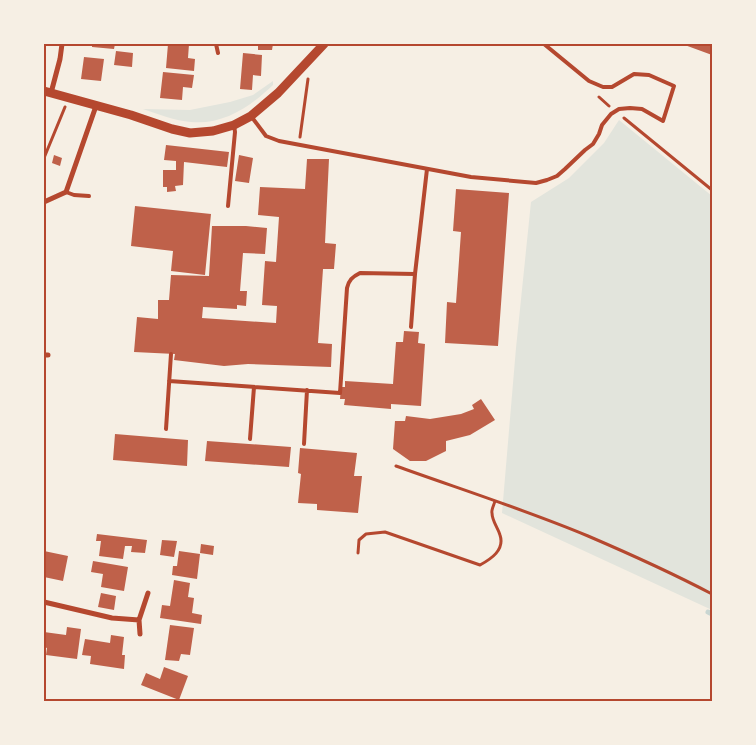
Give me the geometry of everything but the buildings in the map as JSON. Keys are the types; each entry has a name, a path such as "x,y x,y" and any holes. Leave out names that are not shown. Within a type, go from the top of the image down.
{"street":[{"path":"62,44 60,58 47,92 130,115 172,129 190,132 213,132 234,126 251,116 278,93 324,44"},
{"path":"44,202 66,192 96,106"},
{"path":"140,634 139,620 148,594"},
{"path":"44,602 112,618 139,620"}],"lane":[{"path":"216,44 218,53"},
{"path":"251,116 266,136 279,141 471,178 536,183 557,176 565,169 592,144 599,134 602,125 611,114 619,109 642,109 663,121 674,86 649,75 634,74 612,87 603,87 589,81 544,44"},
{"path":"228,206 234,126"},
{"path":"411,327 427,169"},
{"path":"66,192 74,195 89,196"},
{"path":"169,381 340,393 348,281 360,273 415,274"},
{"path":"166,429 171,354"},
{"path":"250,440 254,387"},
{"path":"304,444 306,390"}],"path":[{"path":"299,145 309,73"},
{"path":"44,158 69,97"},
{"path":"396,466 588,536 686,580 712,594"},
{"path":"358,554 359,540 366,534 385,532 480,565 493,558 501,545 501,537 492,512 494,502"}],"shaded area":[{"path":"273,81 273,85 246,107 215,120 191,122 143,109 190,110 230,102 253,95"},
{"path":"619,120 712,196 712,610 502,513 531,202 569,178 604,143"}],"waterway":[{"path":"708,612 712,614"}]}
